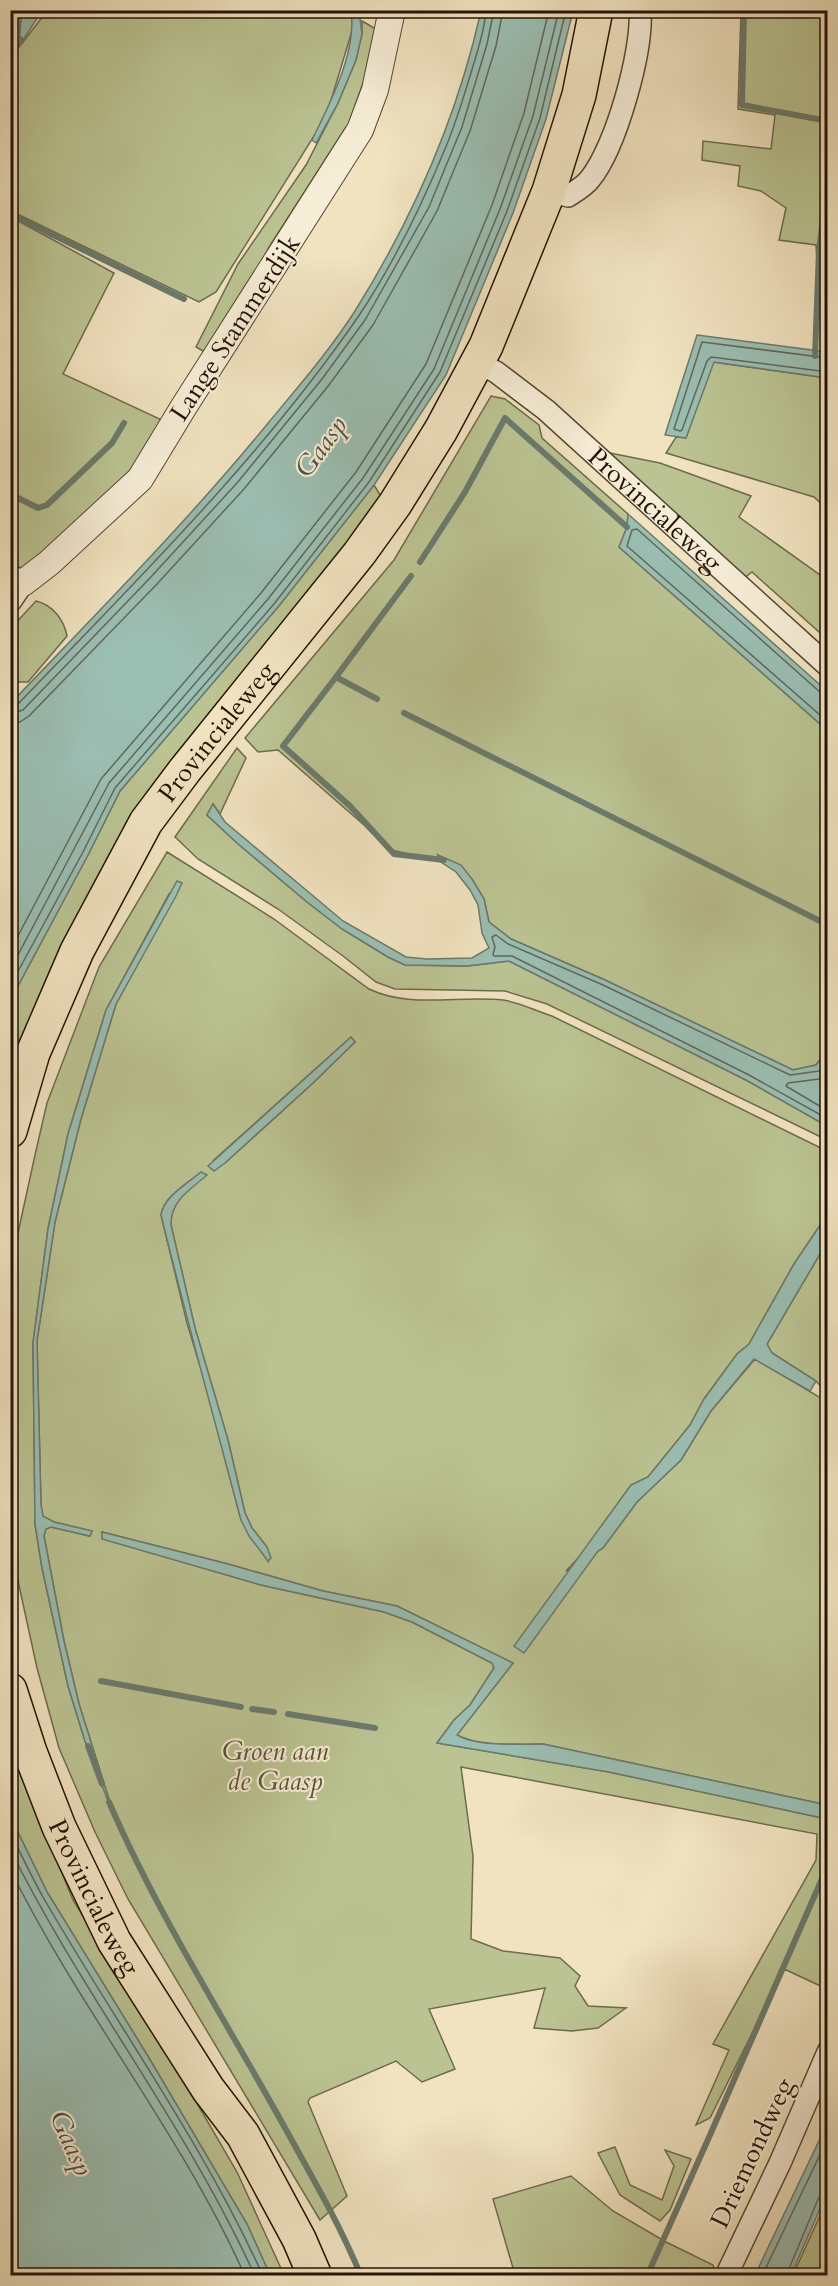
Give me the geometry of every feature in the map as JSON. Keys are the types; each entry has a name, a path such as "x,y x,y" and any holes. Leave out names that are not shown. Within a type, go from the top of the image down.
{"main road":[{"name":"Provincialeweg","path":"10,1131 33,1053 73,961 146,822 395,504 441,430 486,346 549,191 579,94 596,10"},
{"name":"Provincialeweg","path":"10,1690 30,1752 55,1816 92,1899 114,1941 208,2089 243,2135 293,2228 315,2276"},
{"name":"Provincialeweg","path":"208,2089 296,2276"}],"street":[{"name":"Lange Stammerdijk","path":"15,586 43,569 140,479 360,130 375,90 392,10"},
{"path":"549,191 568,196 589,181 598,168 628,90 640,10"},
{"name":"Provincialeweg","path":"477,362 496,372 546,410 828,666"},
{"name":"Driemondweg","path":"726,2276 780,2163 828,2052"}],"green space":[{"path":"10,11 26,11 20,19 19,46 11,48"},
{"path":"47,11 358,11 326,117 216,292 199,302 11,211 10,53 16,51"},
{"path":"741,11 827,11 827,322 819,296 816,245 779,240 786,208 761,191 738,186 740,166 702,160 703,141 771,149 775,115 738,109"},
{"path":"362,21 381,32 351,117 353,125 346,127 271,244 214,344 213,357 196,347 238,264 306,165 338,103 356,60 362,34"},
{"path":"11,217 114,273 63,374 164,421 131,473 23,571 11,562"},
{"path":"713,362 827,378 827,509 814,497 666,453 676,437 686,438"},
{"path":"491,396 505,399 539,425 542,438 628,514 627,527 619,547 827,730 827,1050 816,1065 793,1070 605,980 511,939 489,922 484,899 472,879 438,855 441,862 388,849 278,750 258,752 245,738 394,560"},
{"path":"600,451 660,463 751,496 739,517 827,580 827,639 752,572 743,579"},
{"path":"374,485 382,498 283,624 11,1078 11,999 120,791 278,607"},
{"path":"36,601 48,606 57,614 67,636 28,682 19,682 11,674 11,628"},
{"path":"237,748 246,758 220,814 213,804 207,815 237,843 342,929 405,965 467,966 509,961 746,1080 827,1126 827,1140 547,1004 505,991 395,989 376,982 278,909 198,859 175,837"},
{"name":"Groen aan de Gaasp","path":"167,852 274,919 369,989 385,995 418,1000 486,999 509,1001 521,1005 552,1016 827,1151 827,1215 794,1264 749,1344 737,1354 704,1399 690,1425 648,1477 631,1485 580,1556 566,1571 588,1562 603,1548 637,1502 681,1460 711,1411 755,1359 821,1398 827,1405 827,1805 543,1744 499,1744 466,1739 457,1735 513,1663 397,1606 323,1591 102,1532 103,1539 261,1585 384,1612 412,1622 492,1663 494,1668 470,1705 454,1720 437,1743 609,1772 827,1819 827,1989 784,1969 710,2118 696,2125 729,2050 713,2044 816,1860 817,1834 461,1767 473,1856 471,1939 503,1951 560,1958 580,1976 575,1986 588,2006 626,2008 598,2028 572,2031 534,2028 545,1988 429,2009 455,2069 422,2082 396,2061 310,2098 308,2102 347,2196 320,2220 128,1899 95,1832 59,1748 37,1668 15,1567 11,1536 10,1298 18,1233 47,1103 99,967","holes":["182,883 116,1004 81,1119 55,1222 37,1341 43,1517 92,1531 90,1536 51,1527 46,1529 44,1536 64,1641 79,1704 113,1812 85,1741 68,1686 42,1568 35,1524 33,1343 48,1229 68,1134 106,1010 169,894","351,1037 355,1042 225,1163 214,1160","201,1172 173,1210 171,1225 195,1328 228,1440 245,1513 252,1528 267,1547 268,1561 241,1520 187,1323 161,1215 171,1196"]},
{"path":"827,1242 827,1393 816,1381 772,1353 767,1344"},
{"path":"10,1730 41,1822 73,1900 237,2172 284,2275 270,2275 247,2224 47,1892 11,1818"},
{"path":"615,2147 630,2185 662,2200 674,2166 665,2150 691,2159 670,2210 660,2221 620,2195 598,2153"},
{"path":"571,2176 613,2211 666,2242 713,2265 716,2275 515,2275 493,2199"},
{"path":"827,2200 827,2275 793,2275"}],"water":[{"path":"26,11 42,11 19,46 21,19"},
{"path":"351,11 359,11 362,34 356,60 338,103 316,143 312,140 334,94 346,60 352,27"},
{"name":"Gaasp","path":"481,11 573,11 546,119 513,213 446,375 374,485 278,607 120,791 11,999 11,703 207,495 325,354 355,311 396,240 431,166 459,90"},
{"path":"697,335 827,352 827,378 714,362 686,438 665,435"},
{"path":"628,514 827,691 827,730 619,547 627,527"},
{"path":"213,804 225,822 343,921 406,957 472,958 489,948 482,933 478,905 470,890 456,872 441,862 438,855 461,865 484,899 489,922 511,939 605,980 793,1070 816,1065 827,1050 827,1126 746,1080 509,961 467,966 405,965 388,957 342,929 237,843 207,815"},
{"path":"177,881 182,883 176,896 116,1004 81,1119 55,1222 37,1341 43,1516 54,1522 92,1531 90,1536 51,1527 46,1529 44,1536 64,1641 79,1704 116,1822 85,1741 68,1686 42,1568 35,1524 33,1343 48,1229 68,1134 106,1010"},
{"path":"351,1037 355,1042 225,1163 214,1171 208,1166"},
{"path":"201,1172 207,1175 178,1202 171,1225 195,1328 228,1440 245,1513 252,1528 267,1547 271,1558 268,1561 249,1536 241,1520 161,1215 171,1196"},
{"path":"827,1215 827,1242 767,1344 772,1353 816,1381 810,1391 754,1359 711,1411 681,1460 637,1502 603,1548 598,1551 524,1653 514,1646 631,1485 648,1477 690,1425 704,1399 737,1354 749,1344 794,1264"},
{"path":"102,1532 323,1591 397,1606 513,1663 457,1735 465,1739 499,1744 543,1744 827,1805 827,1819 609,1772 437,1743 454,1720 470,1705 494,1668 492,1663 412,1622 384,1612 261,1585 102,1539"},
{"name":"Gaasp","path":"11,1818 47,1892 247,2224 270,2275 11,2275"},
{"path":"827,2124 827,2193 791,2275 755,2275"}],"waterway":[{"path":"744,10 742,105 828,121"},
{"path":"10,42 20,39"},
{"path":"815,356 819,251 828,177"},
{"path":"10,214 184,299"},
{"path":"420,562 465,492 505,418 627,527"},
{"path":"10,494 38,508 47,505 112,443 124,423"},
{"path":"336,677 411,576"},
{"path":"377,699 336,677 283,746 350,806 394,854 444,860"},
{"path":"404,713 828,925"},
{"path":"101,1681 241,1707"},
{"path":"252,1709 274,1712"},
{"path":"288,1714 375,1728"},
{"path":"88,1746 102,1784"},
{"path":"109,1802 129,1847 174,1934 313,2178 361,2276"},
{"path":"647,2276 828,1865"}]}
